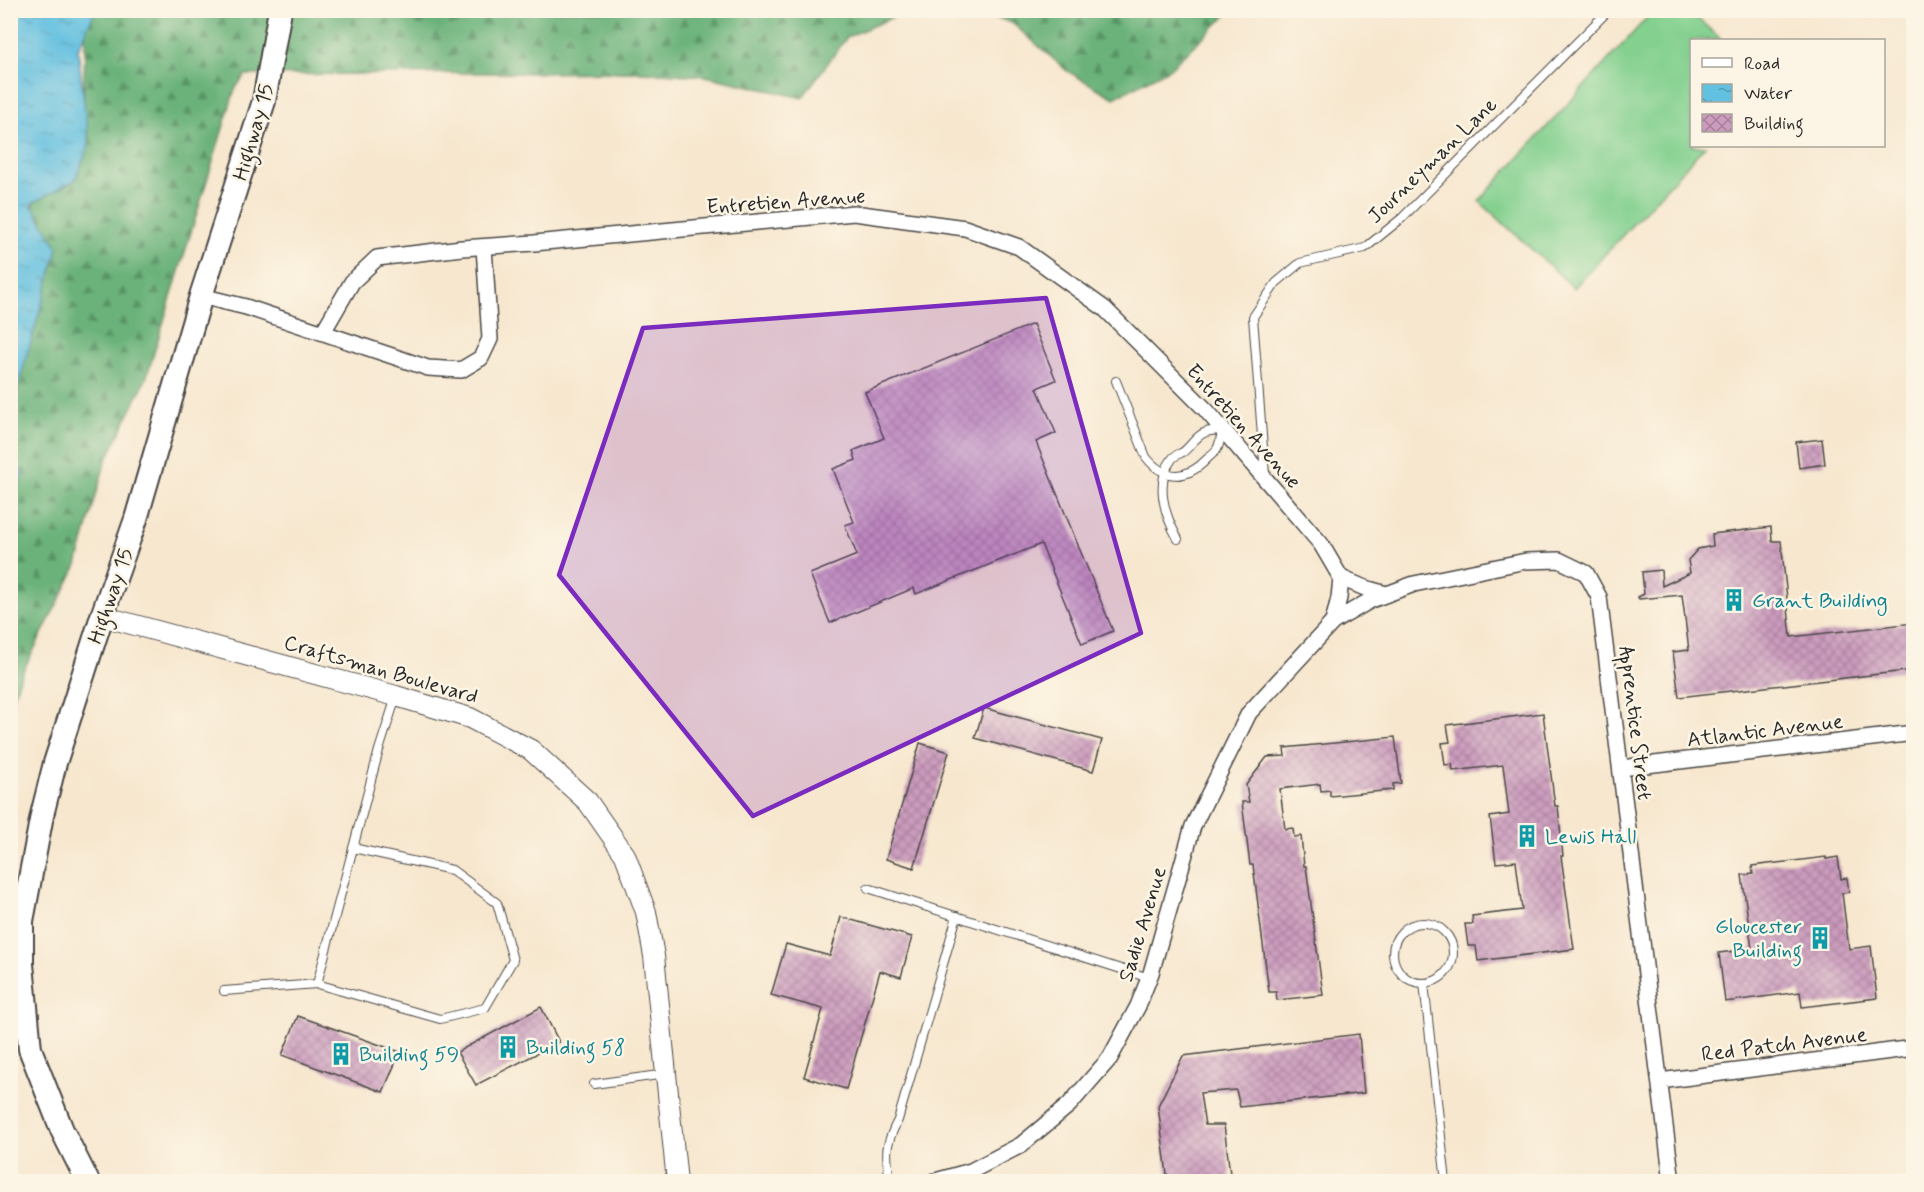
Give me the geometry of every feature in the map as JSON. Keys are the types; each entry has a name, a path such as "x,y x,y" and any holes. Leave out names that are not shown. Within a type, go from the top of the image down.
{"main road":[{"name":"Highway 15","path":"88,1182 62,1130 30,1049 22,964 22,921 42,815 55,763 136,519 201,296 264,101 280,10"}],"street":[{"name":"Entretien Avenue","path":"323,332 352,282 377,258 428,251 854,213 965,228 1019,247 1105,309 1206,411 1321,544 1341,578"},
{"path":"201,296 246,307 428,368 461,370 481,358 490,339 484,247"},
{"name":"Apprentice Street","path":"1333,622 1371,600 1414,584 1526,561 1558,560 1586,573 1599,597 1672,1182"},
{"path":"1333,622 1340,597 1341,578 1386,594"},
{"name":"Craftsman Boulevard","path":"102,616 470,718 531,750 588,802 625,855 646,912 654,956 677,1182"},
{"name":"Sadie Avenue","path":"932,1182 971,1170 1022,1144 1069,1105 1110,1058 1138,1006 1149,978 1193,826 1249,713 1333,622"},
{"name":"Atlantic Avenue","path":"1621,768 1914,733"},
{"name":"Red Patch Avenue","path":"1660,1081 1914,1048"}],"lane":[{"name":"Journeyman Lane","path":"1266,480 1253,317 1276,283 1300,263 1365,248 1393,226 1609,10"},
{"path":"1116,381 1146,457 1164,473 1182,476 1199,467 1218,448 1222,430 1203,433 1183,452 1173,457 1164,473 1165,510 1169,524 1178,539"},
{"path":"317,984 379,750 396,696"},
{"path":"224,991 317,984 440,1019 484,1008 513,960 497,903 452,870 353,848"},
{"path":"868,888 1149,978"},
{"path":"890,1182 886,1152 888,1139 898,1120 957,916"},
{"path":"1417,923 1430,923 1441,928 1449,938 1453,949 1452,961 1446,972 1436,980 1424,983 1406,978 1399,971 1394,963 1392,950 1396,938 1405,928 1417,923"},
{"path":"1424,983 1446,1182"},
{"path":"594,1084 666,1074"}],"highlighted area":[{"path":"1046,298 1141,633 753,816 559,575 643,328"}],"green space":[{"path":"1231,10 1169,69 1114,98 1067,71 1012,23 976,11"},
{"path":"1654,10 1689,11 1721,39 1690,39 1690,147 1704,147 1574,288 1479,201"},
{"path":"86,11 907,11 847,37 802,98 705,76 643,72 245,75 235,89 146,379 105,463 77,565 21,675 11,705 11,320 25,271 37,181 83,115"}],"water":[{"path":"11,10 95,11 78,49 89,145 75,180 31,204 58,248 11,411"},
{"path":"11,458 23,473 11,507"}],"building":[{"path":"1033,324 1056,380 1037,388 1056,433 1036,442 1113,631 1082,644 1041,544 916,594 914,588 830,623 810,574 857,555 845,525 854,522 833,469 856,460 853,451 884,438 865,392"},
{"path":"1822,439 1825,464 1799,468 1796,442"},
{"name":"Grant Building","path":"1771,527 1772,541 1781,541 1791,637 1914,623 1914,670 1679,697 1673,652 1689,650 1682,595 1639,599 1638,597 1644,594 1642,572 1661,570 1662,586 1690,573 1688,560 1698,549 1713,546 1712,534"},
{"path":"984,708 1102,740 1093,771 975,738"},
{"name":"Lewis Hall","path":"1543,713 1555,806 1558,806 1563,856 1561,856 1574,949 1478,961 1476,946 1468,946 1465,924 1473,924 1472,916 1522,910 1516,861 1496,863 1490,817 1509,814 1503,765 1453,771 1452,764 1445,765 1442,743 1450,742 1447,725"},
{"path":"1395,737 1401,783 1393,784 1393,790 1330,796 1330,790 1321,791 1320,784 1280,789 1285,829 1293,828 1294,837 1301,836 1323,995 1277,1000 1276,992 1269,992 1253,865 1250,865 1242,802 1249,802 1246,785 1267,757 1285,756 1284,748"},
{"path":"920,743 949,752 914,868 886,859"},
{"name":"Gloucester Building","path":"1826,857 1826,859 1838,857 1841,879 1847,878 1849,892 1842,893 1849,949 1871,946 1877,998 1802,1007 1800,992 1725,1002 1719,953 1752,949 1742,875 1753,874 1752,866"},
{"path":"841,917 912,937 901,977 880,971 846,1089 804,1077 823,1009 771,995 786,944 830,956"},
{"name":"Building 58","path":"541,1007 559,1042 476,1085 457,1052"},
{"name":"Building 59","path":"298,1016 400,1052 383,1092 282,1055"},
{"path":"1359,1034 1364,1093 1240,1107 1236,1090 1200,1093 1205,1125 1224,1125 1231,1182 1168,1182 1158,1106 1183,1056"}],"place":[{"name":"Grant Building","path":"1734,600"},
{"name":"Lewis Hall","path":"1527,836"},
{"name":"Gloucester Building","path":"1820,938"},
{"name":"Building 58","path":"508,1047"},
{"name":"Building 59","path":"341,1054"}]}
